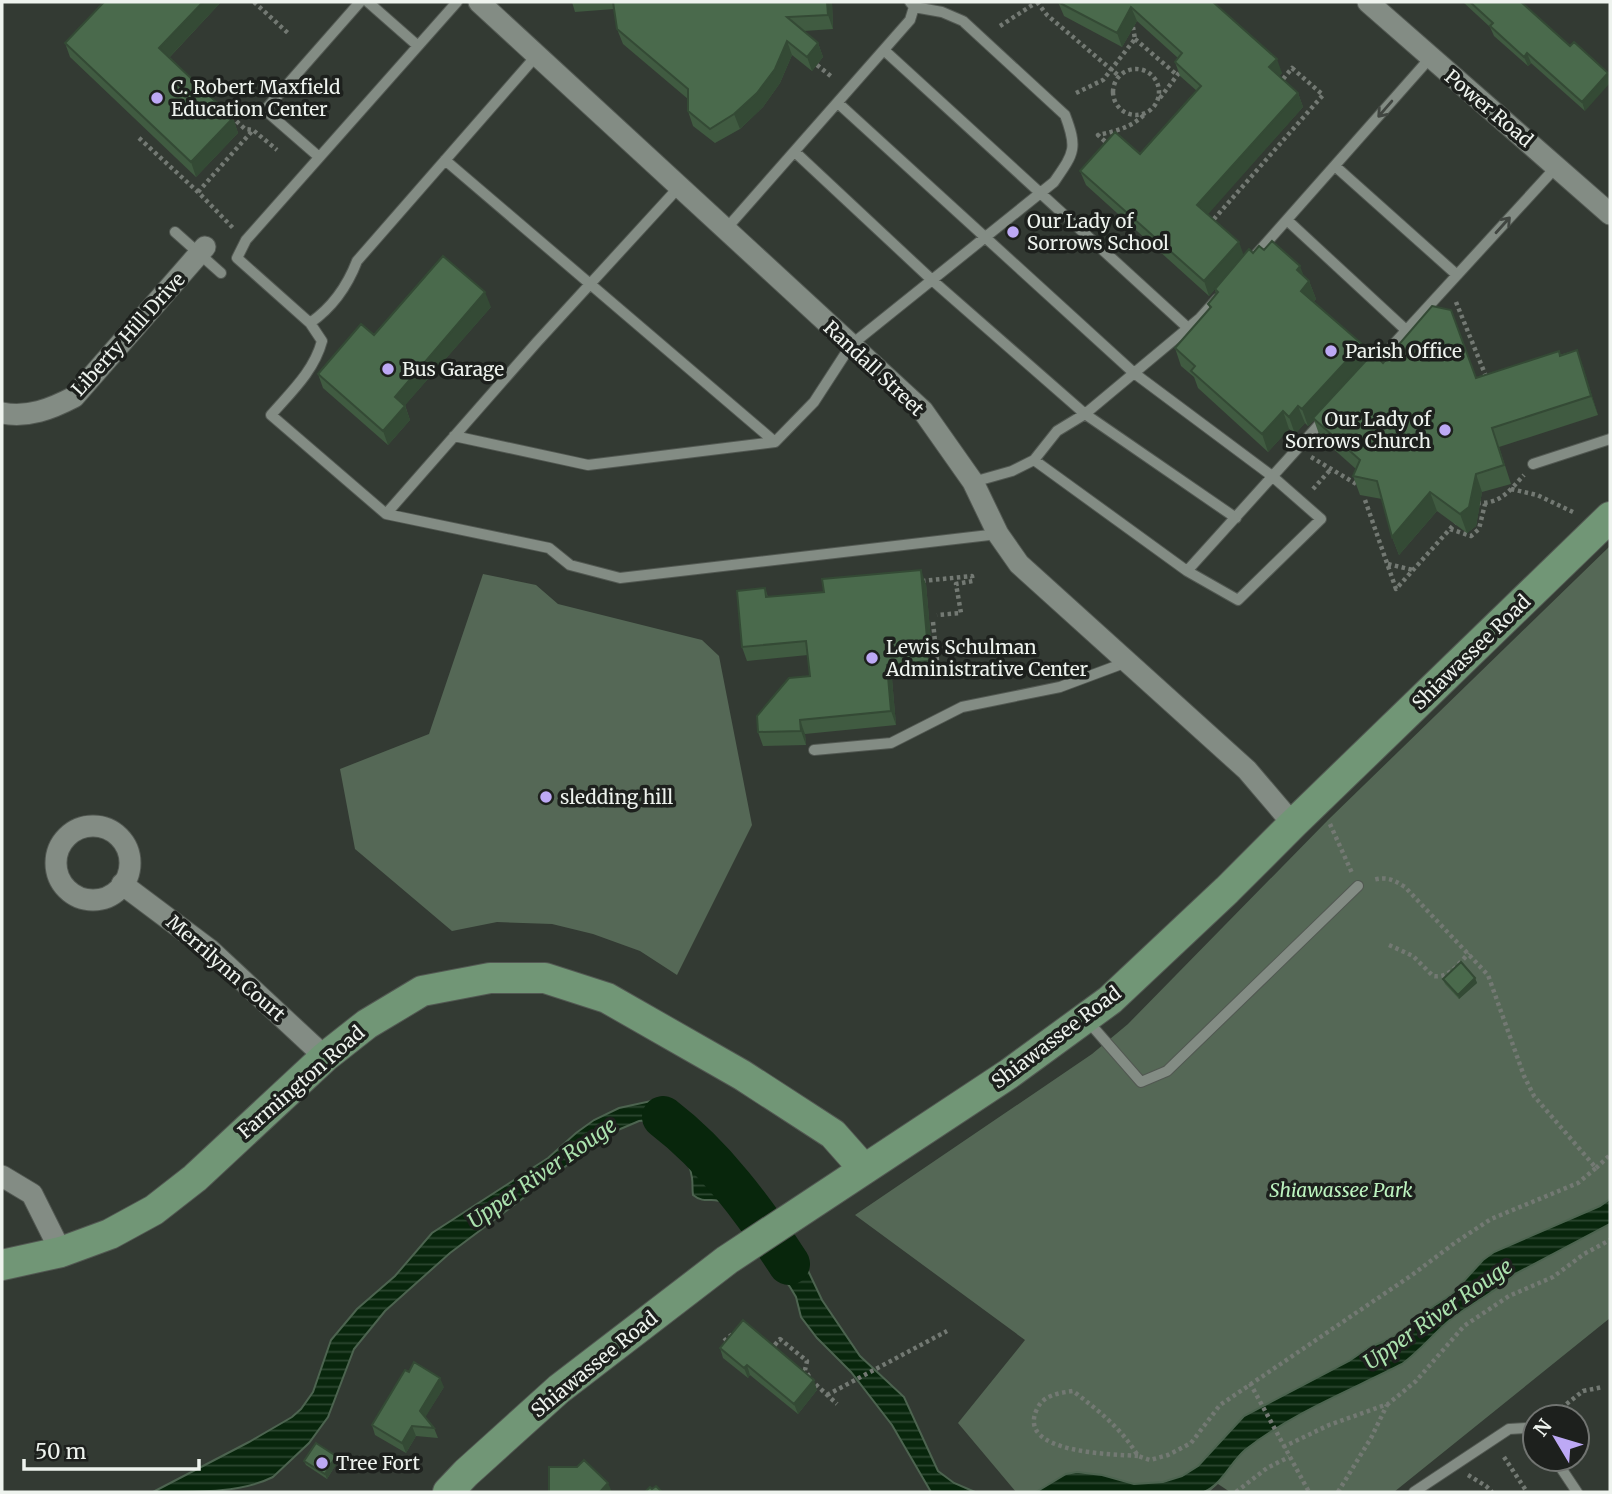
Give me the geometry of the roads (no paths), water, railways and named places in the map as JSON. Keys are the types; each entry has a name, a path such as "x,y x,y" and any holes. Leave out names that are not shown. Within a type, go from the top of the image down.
{"street":[{"name":"Randall Street","path":"479,2 923,411 973,482 998,534 1019,564 1247,770 1293,824"},
{"name":"Power Road","path":"1367,2 1610,214"},
{"name":"Liberty Hill Drive","path":"2,412 15,416 49,410 74,397 202,251"},
{"name":"Shiawassee Road","path":"448,1492 559,1389 727,1260 797,1211 1010,1073 1110,1000 1218,899 1610,517"},
{"name":"Merrilynn Court","path":"122,884 210,950 325,1057"},
{"name":"Farmington Road","path":"2,1265 61,1252 110,1234 154,1210 195,1178 325,1057 366,1024 422,991 490,978 545,978 607,998 742,1075 833,1134 864,1169"},
{"path":"2,1176 32,1194 61,1252"}],"lane":[{"path":"319,157 265,110 360,2"},
{"path":"368,2 418,46"},
{"path":"457,2 246,240 237,258 310,323 322,341 317,358 306,374 271,415 386,513 549,548 570,565 620,578 998,534"},
{"path":"454,436 588,465 775,442 814,402 851,345 1054,181 1072,157 1073,136 1065,115 963,21 912,4 910,20 885,51 726,229"},
{"path":"885,51 1188,328"},
{"path":"310,323 323,314 348,285 357,261 537,55"},
{"path":"1243,269 1430,58"},
{"path":"838,103 1135,373 1272,476 1321,519 1238,600 1187,571 1034,460"},
{"path":"795,152 932,280 1085,414 1236,518"},
{"path":"445,160 775,442"},
{"path":"1335,166 1457,275"},
{"path":"1362,379 1557,166"},
{"path":"386,513 679,187"},
{"path":"1287,220 1407,331"},
{"path":"175,232 202,251 221,273"},
{"path":"973,482 1012,471 1034,460 1057,431 1085,414 1135,373 1188,328 1226,288"},
{"path":"1187,571 1335,408"},
{"path":"1533,464 1610,439"},
{"path":"814,750 891,743 962,707 1060,687 1127,662"},
{"path":"1086,1019 1140,1082 1167,1071 1358,886"},
{"path":"1414,1492 1509,1429 1521,1428"},
{"path":"1564,1473 1577,1492"}],"water":[{"path":"651,1101 678,1111 703,1130 707,1142 705,1168 709,1178 774,1230 803,1260 822,1300 860,1356 904,1397 938,1471 954,1483 975,1492 931,1492 892,1425 851,1372 817,1338 801,1317 796,1297 749,1230 724,1203 693,1195 690,1170 683,1153 663,1129 649,1120 639,1121 618,1130 582,1154 450,1253 385,1311 354,1349 328,1417 309,1443 273,1477 260,1483 230,1489 153,1492 249,1442 301,1409 313,1392 331,1340 357,1309 395,1276 432,1233 548,1158 594,1120 619,1108"},
{"path":"1610,1199 1610,1224 1515,1274 1451,1319 1402,1364 1301,1414 1263,1437 1245,1450 1221,1478 1204,1492 1036,1492 1066,1474 1077,1472 1102,1475 1134,1484 1163,1482 1182,1476 1198,1466 1244,1416 1405,1329 1420,1315 1452,1294 1483,1260 1494,1252 1600,1206"}],"waterway":[{"name":"Upper River Rouge","path":"663,1117 700,1149 732,1185 789,1264"}],"place":[{"name":"C. Robert Maxfield Education Center","path":"157,98"},
{"name":"Our Lady of Sorrows School","path":"1013,232"},
{"name":"Parish Office","path":"1331,351"},
{"name":"Bus Garage","path":"388,369"},
{"name":"Our Lady of Sorrows Church","path":"1445,430"},
{"name":"Lewis Schulman Administrative Center","path":"872,658"},
{"name":"sledding hill","path":"546,797"},
{"name":"Tree Fort","path":"322,1463"}],"park label":[{"name":"Shiawassee Park","path":"1341,1190"}]}
